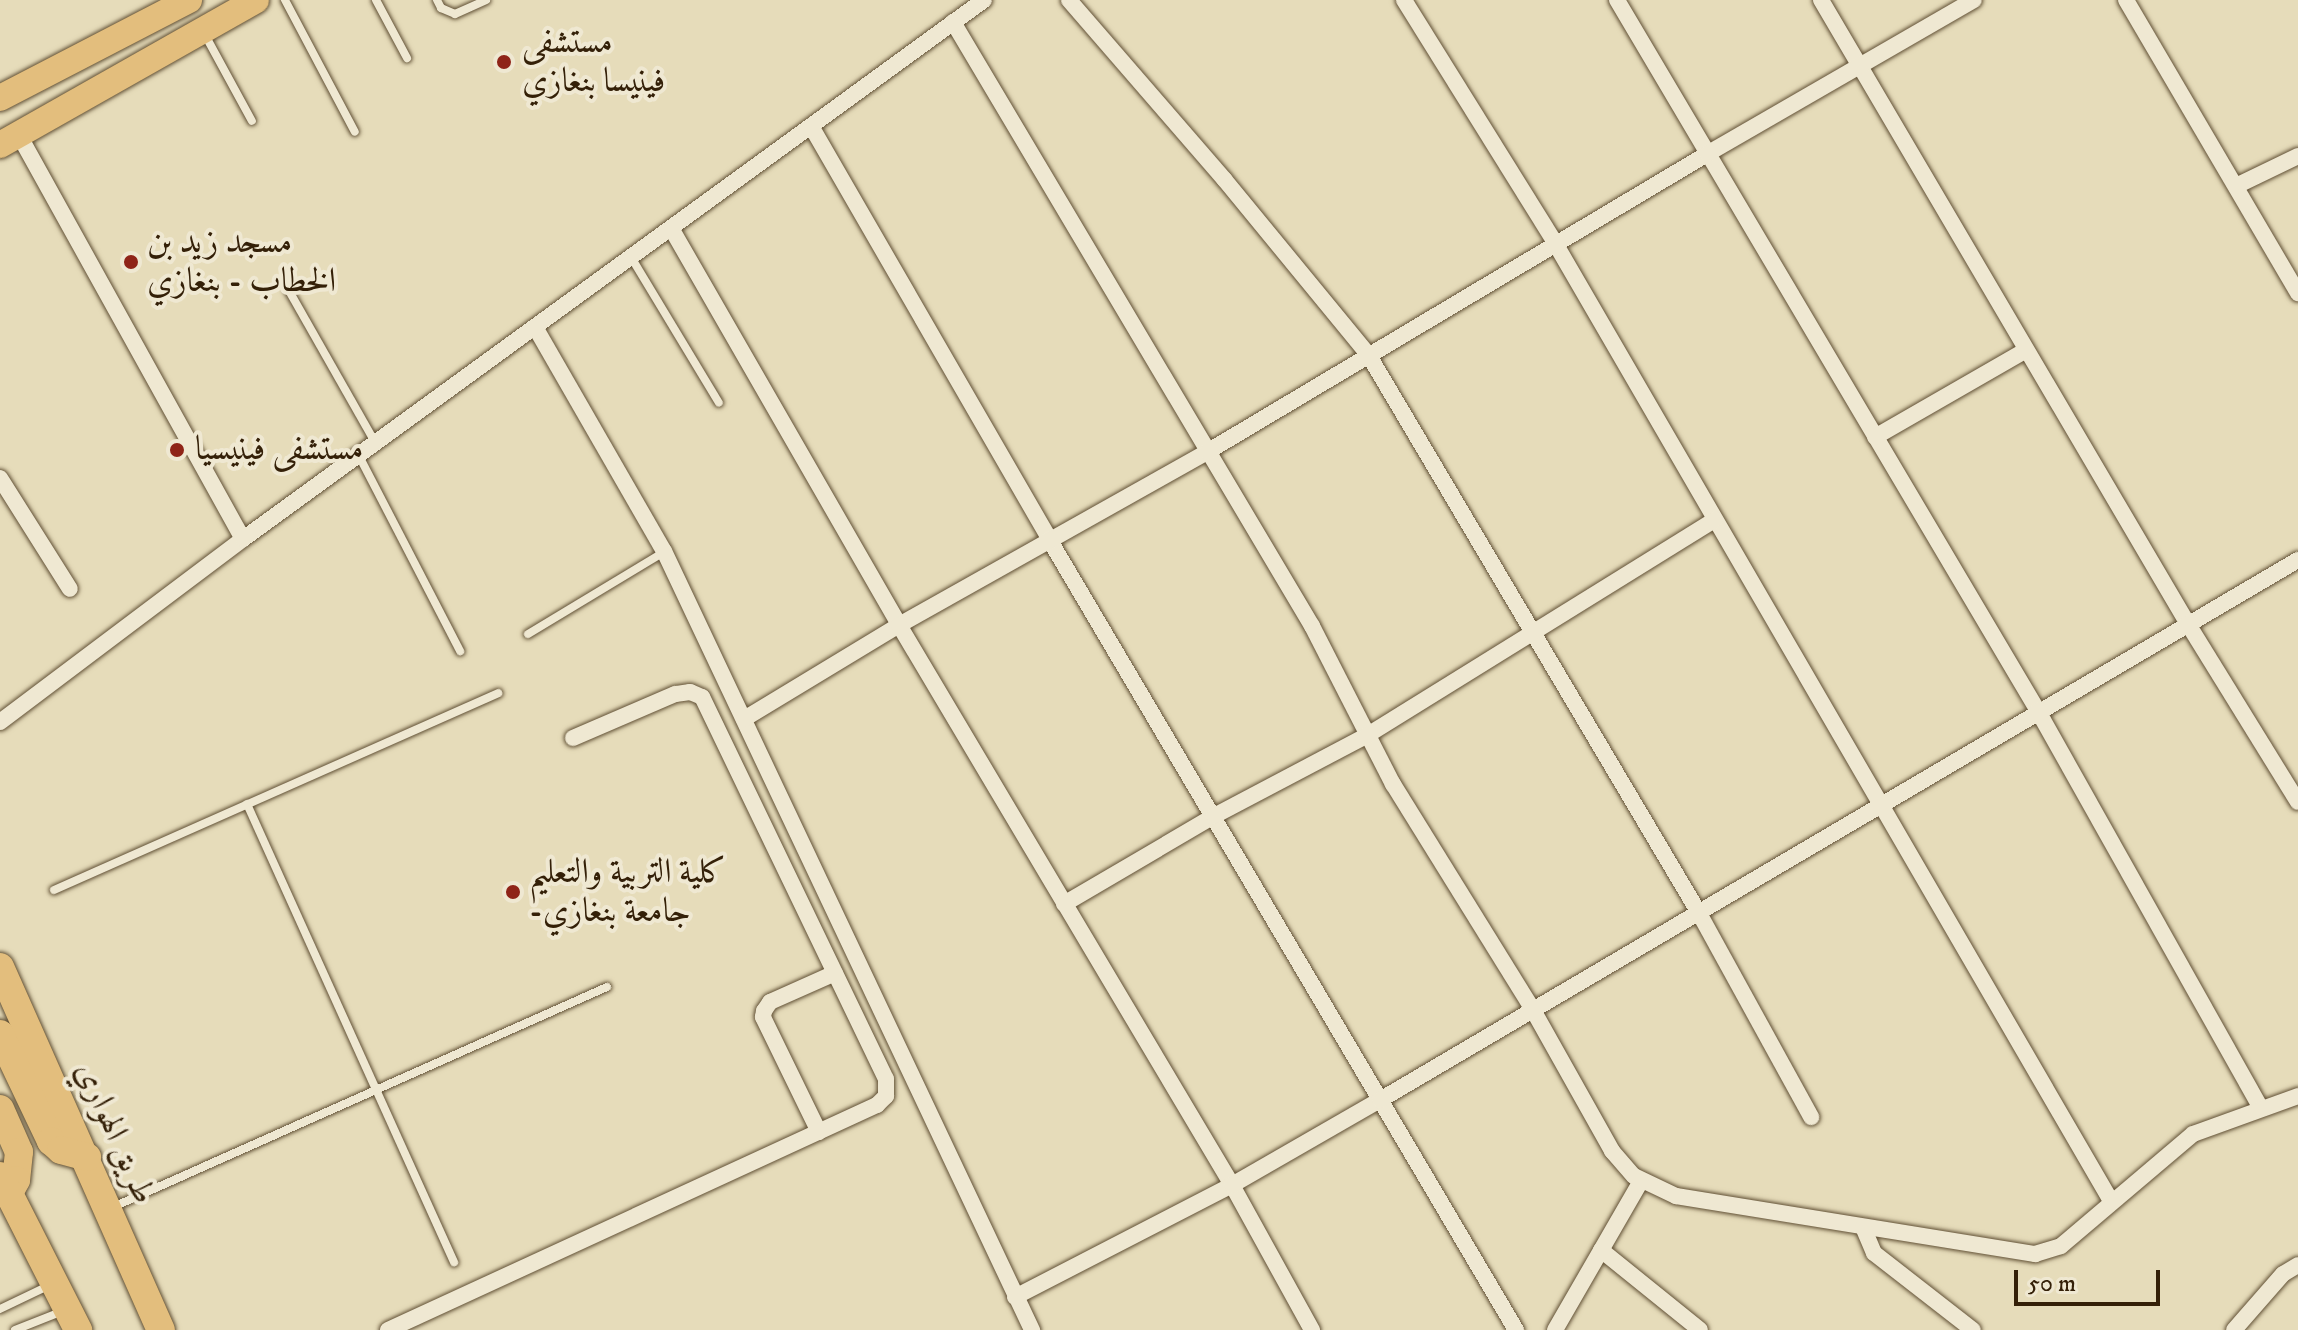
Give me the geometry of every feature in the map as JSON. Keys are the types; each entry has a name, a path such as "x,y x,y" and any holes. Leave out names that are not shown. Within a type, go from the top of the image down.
{"highway":[{"name":"طريق الهواري","path":"0,967 87,1157 161,1330"},
{"path":"0,1034 51,1141 61,1150 87,1157"},
{"path":"0,1109 19,1152 16,1180 4,1184 73,1319"}],"main road":[{"path":"0,98 189,0"},
{"path":"10,140 256,0"}],"street":[{"path":"0,722 243,539 984,0"},
{"path":"1069,0 1224,179 1368,354 1699,913 1811,1117"},
{"path":"1404,0 1555,243 2111,1201"},
{"path":"1617,0 2038,711 2261,1109"},
{"path":"1821,0 2188,624 2298,802"},
{"path":"744,719 899,625 1207,452 1555,243 1974,0"},
{"path":"2126,0 2298,293"},
{"path":"953,22 1312,626 1366,736 1533,1010 1612,1151 1641,1181 1676,1196 2035,1254 2061,1246 2193,1134 2298,1096"},
{"path":"811,126 1049,539 1516,1330"},
{"path":"10,140 243,539"},
{"path":"2236,186 2298,156"},
{"path":"671,228 899,625 1232,1185 1312,1330"},
{"path":"535,327 664,551 1032,1330"},
{"path":"1875,437 2026,350"},
{"path":"0,478 7,508 70,589"},
{"path":"1064,904 1214,816 1366,736 1536,634 1715,520"},
{"path":"1015,1297 1232,1185 1380,1100 2298,560"},
{"path":"388,1330 877,1105 888,1090 702,697 690,692 675,694 573,738"},
{"path":"819,1132 763,1017 770,1002 835,973"},
{"path":"1555,1330 1641,1181"},
{"path":"1863,1227 1874,1253 1973,1330"},
{"path":"1601,1250 1700,1330"},
{"path":"2234,1330 2283,1274 2298,1265"}],"lane":[{"path":"285,0 355,132"},
{"path":"376,0 407,58"},
{"path":"437,0 441,8 455,14 486,0"},
{"path":"202,29 252,121"},
{"path":"631,257 719,403"},
{"path":"288,289 376,443"},
{"path":"359,456 460,651"},
{"path":"528,634 664,551"},
{"path":"54,890 498,693"},
{"path":"247,804 454,1262"},
{"path":"110,1209 607,987"},
{"path":"0,1309 54,1283"},
{"path":"15,1330 73,1319"}],"place":[{"name":"مستشفى فينيسا بنغازي","path":"504,62"},
{"name":"مسجد زيد بن الخطاب - بنغازي","path":"131,262"},
{"name":"مستشفى فينيسيا","path":"177,450"},
{"name":"كلية التربية والتعليم -جامعة بنغازي","path":"513,892"}]}
